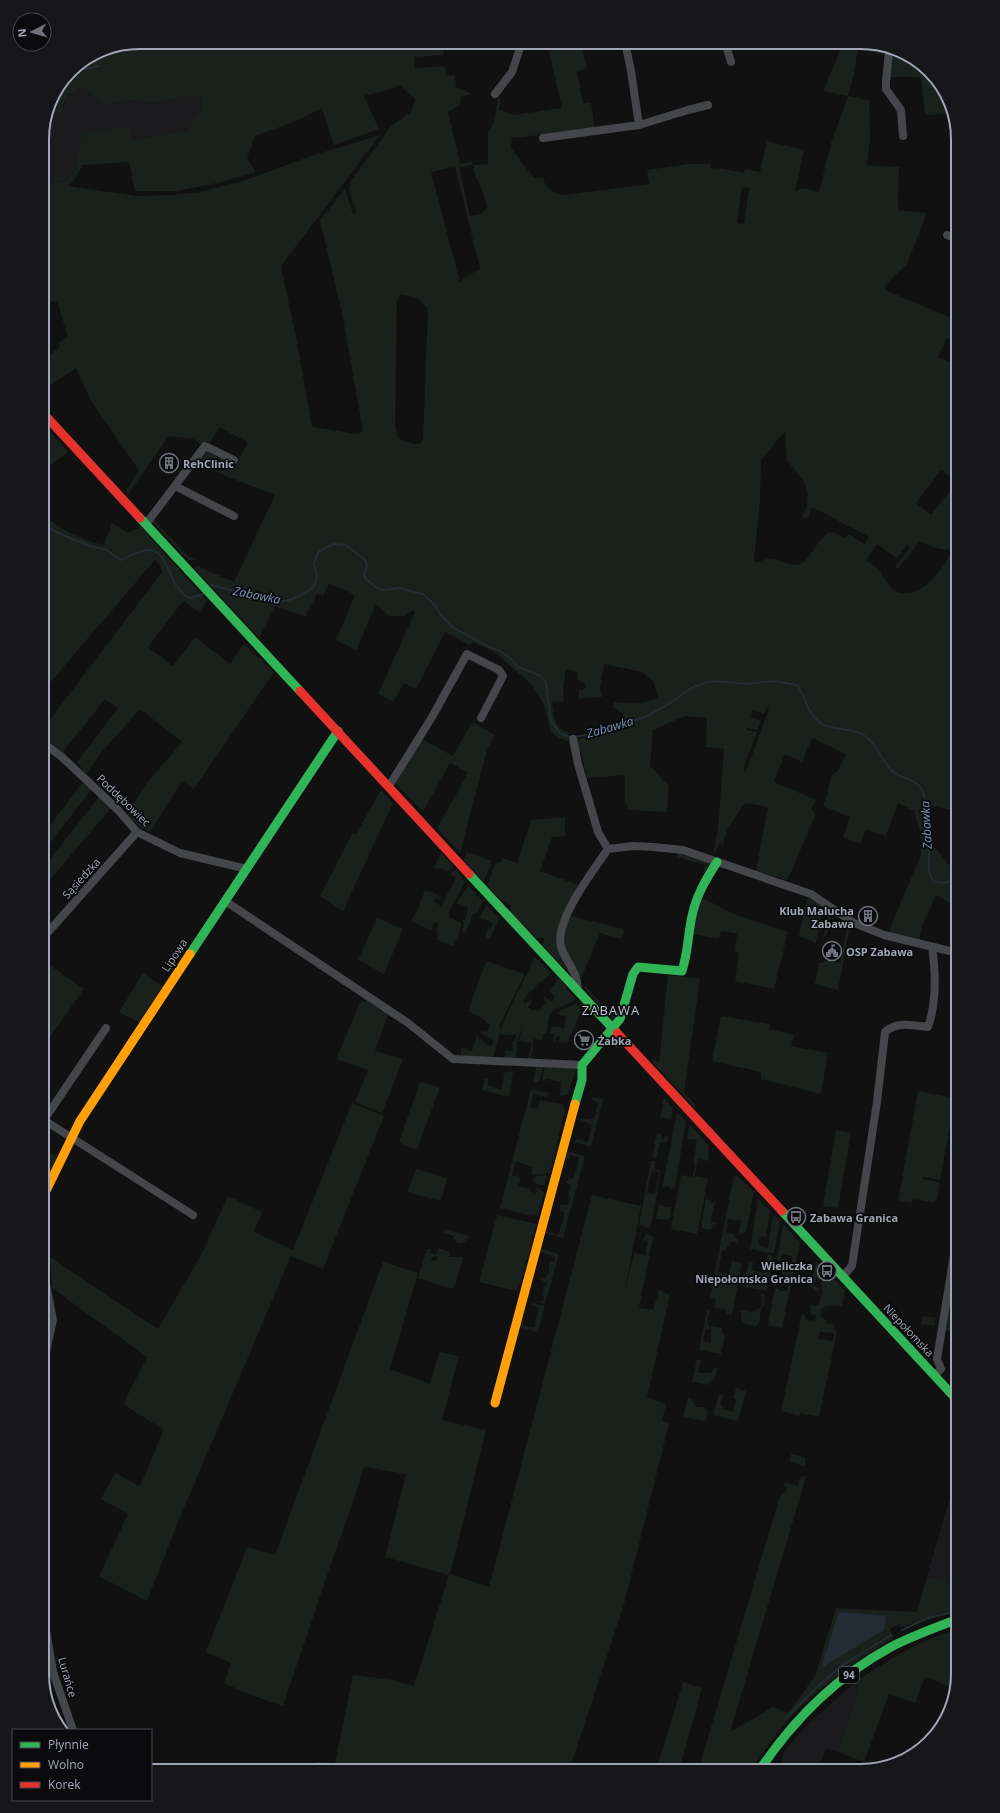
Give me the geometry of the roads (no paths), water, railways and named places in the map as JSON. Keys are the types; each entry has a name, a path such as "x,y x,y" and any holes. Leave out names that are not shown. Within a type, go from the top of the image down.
{"main road":[{"name":"Niepołomska","path":"49,420 951,1393"},
{"name":"Lipowa","path":"49,1184 72,1136 105,1083 338,732"},
{"path":"495,1403 582,1080 582,1065 602,1037 620,1019 633,974 638,967 682,972 686,962 694,906 707,877 717,862"},
{"name":"94","path":"764,1764 782,1737 826,1692 867,1662 891,1647 915,1635 951,1622"}],"street":[{"path":"494,94 512,72 520,49"},
{"path":"626,49 639,125"},
{"path":"727,49 731,62"},
{"path":"889,54 886,89 901,110 903,136"},
{"path":"543,138 639,125 708,105"},
{"path":"947,235 951,236"},
{"path":"146,524 205,446 234,460"},
{"path":"174,486 234,516"},
{"path":"389,786 432,717 467,654 499,670 503,676 481,718"},
{"path":"574,739 578,764 598,832 608,849"},
{"name":"Poddębowiec","path":"49,747 62,757 113,804 137,832 180,853 247,869"},
{"name":"Sąsiedzka","path":"49,931 137,832"},
{"path":"577,989 578,984 561,946 560,938 566,917 579,890 608,849 633,846 683,850 812,894 854,923 884,935 951,951"},
{"path":"225,901 408,1023 453,1059 582,1065"},
{"path":"843,1276 852,1266 886,1032 891,1027 898,1024 928,1027 932,1014 935,990 935,967 932,947"},
{"path":"49,1113 106,1028"},
{"path":"49,1123 72,1136 193,1215"},
{"path":"934,1375 941,1369 937,1359 951,1273"},
{"path":"49,1299 53,1320 49,1338"},
{"name":"Lurańce","path":"49,1648 53,1672 74,1729"}],"waterway":[{"path":"82,69 98,66"},
{"name":"Zabawka","path":"49,528 56,532 90,546 107,550 121,560 136,553 151,550 162,558 174,581 184,595 191,598 203,594"},
{"name":"Zabawka","path":"211,585 274,602 290,600 306,593 314,586 317,576 314,564 317,554 321,550 333,544 346,545 365,560 367,565 364,575 366,579 377,588 384,590 399,588 423,594 435,605 440,614 452,627 489,647 498,650 510,658 518,667 541,676 546,683 551,721 561,734 571,737 595,734 645,717 667,705 693,687 704,683 714,681 747,684 774,681 797,685 815,719 830,727 851,730 867,737 892,771 920,786 925,800 925,832 929,850 930,876 934,882 943,883 951,881"},
{"path":"902,1630 928,1618 951,1613"},
{"path":"785,1719 817,1687 841,1666 891,1635"}],"place":[{"name":"RehClinic","path":"169,463"},
{"name":"Klub Malucha Zabawa","path":"868,916"},
{"name":"OSP Zabawa","path":"832,951"},
{"name":"Żabka","path":"584,1040"},
{"name":"Zabawa Granica","path":"796,1217"},
{"name":"Wieliczka Niepołomska Granica","path":"827,1271"}],"district":[{"name":"ZABAWA","path":"611,1010"}]}
